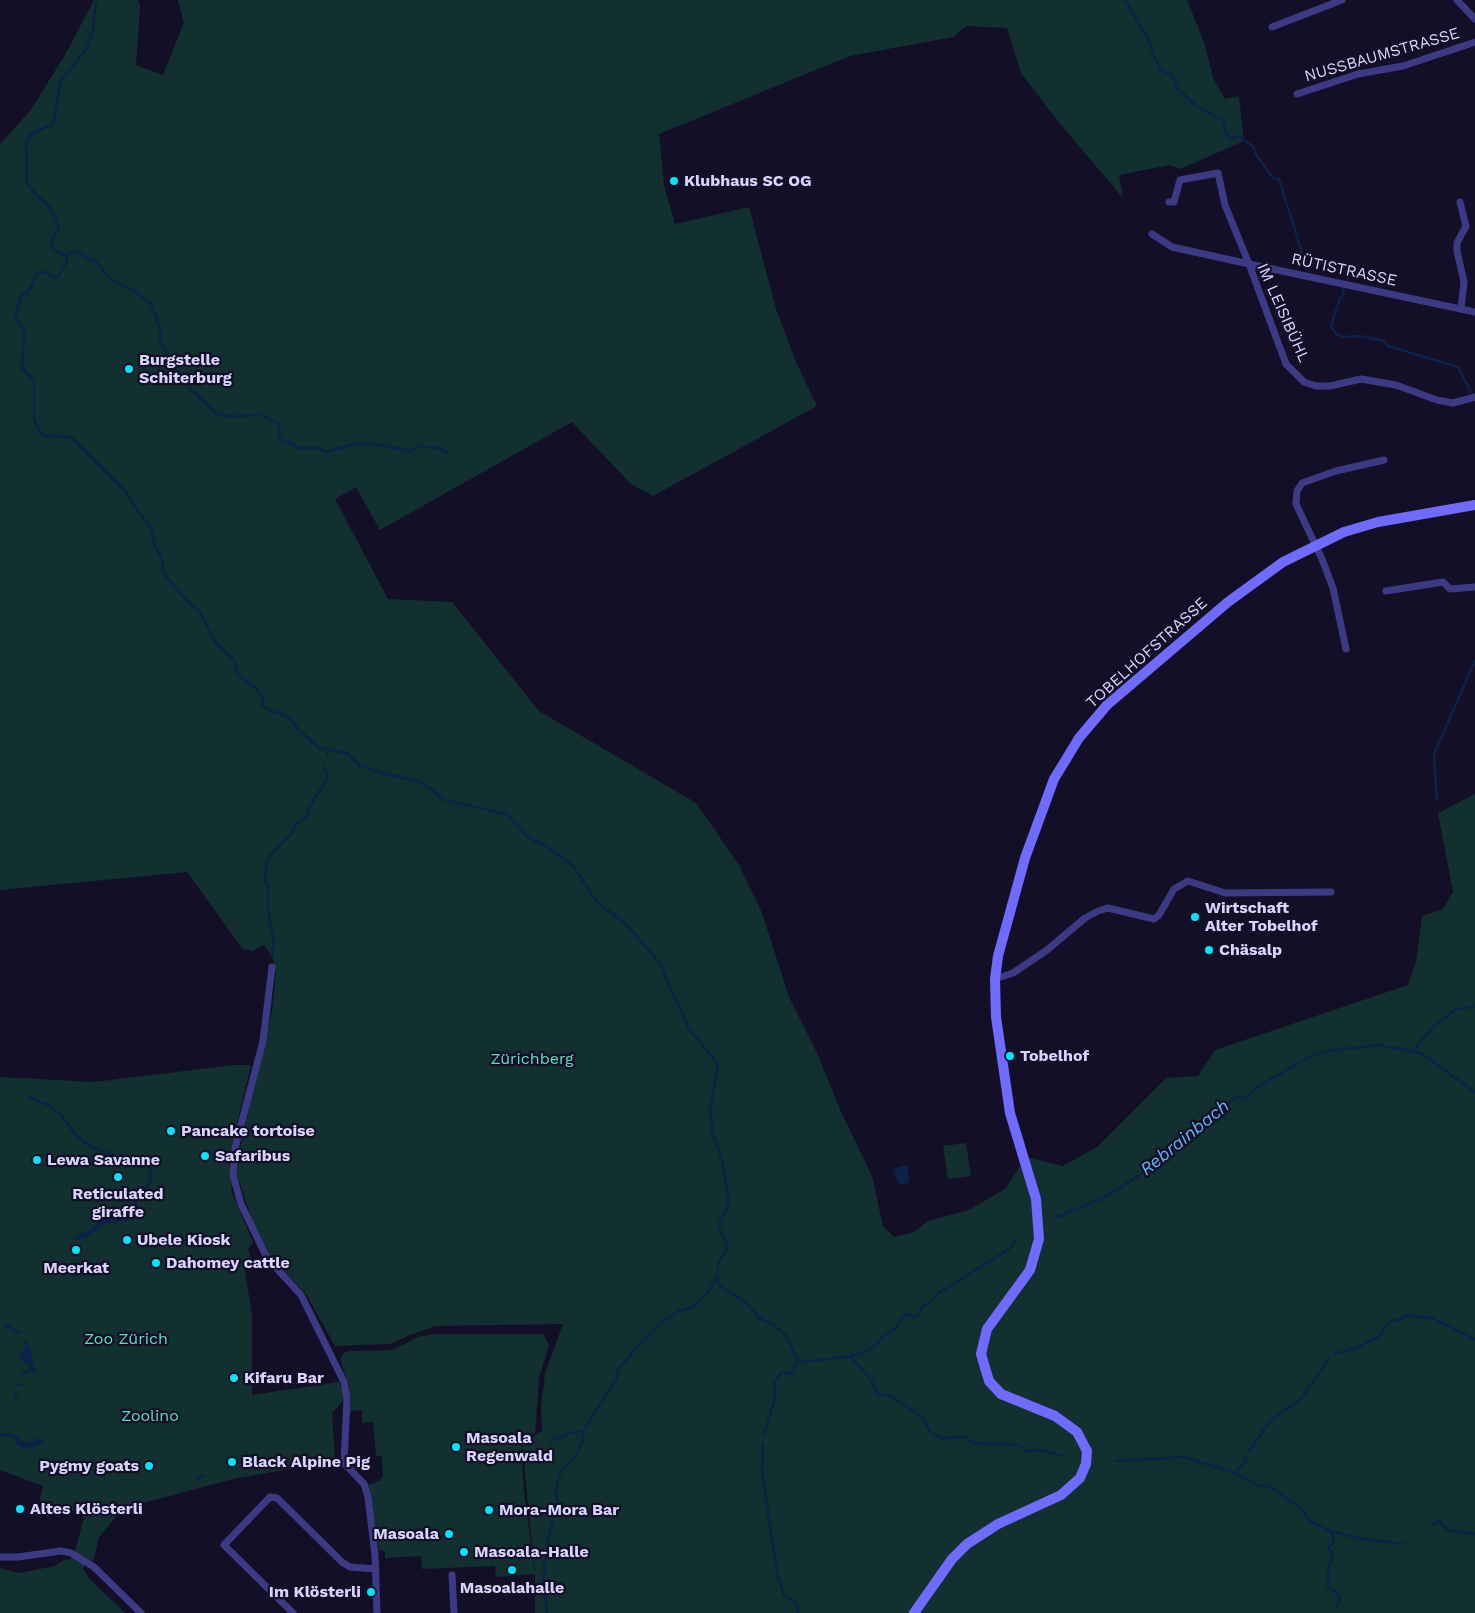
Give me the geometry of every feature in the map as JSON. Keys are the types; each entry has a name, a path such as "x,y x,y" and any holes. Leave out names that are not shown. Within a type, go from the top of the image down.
{"main road":[{"name":"TOBELHOFSTRASSE","path":"914,1613 952,1559 967,1544 998,1524 1061,1495 1078,1481 1086,1464 1087,1451 1077,1432 1055,1416 1001,1394 988,1381 981,1363 981,1346 987,1329 1030,1270 1038,1248 1040,1230 1036,1199 1010,1113 996,1017 995,979 1004,932 1036,824 1054,779 1079,738 1124,690 1228,602 1283,562 1344,532 1378,522 1475,505"}],"street":[{"path":"1272,27 1342,0"},
{"path":"1457,0 1475,19"},
{"name":"NUSSBAUMSTRASSE","path":"1297,94 1358,74 1403,66 1475,42"},
{"path":"1169,202 1174,202 1180,180 1218,173 1225,205 1249,264"},
{"path":"1460,202 1466,226 1457,243 1464,282 1461,309"},
{"name":"IM LEISIBÜHL","path":"1152,234 1172,247 1249,264 1286,364 1304,382 1316,386 1330,386 1361,379 1396,385 1437,400 1453,403 1475,397"},
{"name":"RÜTISTRASSE","path":"1249,264 1475,312"},
{"path":"1346,649 1333,588 1316,545 1296,504 1298,491 1302,483 1336,471 1384,460"},
{"path":"1386,591 1443,582 1450,589 1475,587"},
{"path":"995,979 1013,973 1047,950 1085,918 1098,911 1108,908 1154,919 1159,915 1174,889 1188,881 1225,893 1330,892"},
{"path":"272,967 263,1041 235,1148 233,1175 241,1204 264,1254 301,1295 344,1382 347,1399 344,1463 364,1484 368,1497 376,1569 377,1613"},
{"path":"293,1613 224,1545 270,1497 277,1498 342,1562 350,1567 376,1569"},
{"path":"0,1557 18,1558 61,1551 73,1554 90,1564 141,1613"},
{"path":"452,1575 454,1613"}],"green space":[{"name":"Zürichberg","path":"94,0 138,0 140,6 136,65 163,75 184,23 178,0 1187,0 1205,45 1213,78 1225,99 1239,96 1244,141 1180,169 1170,165 1119,175 1123,198 1057,120 1021,73 1007,28 966,26 953,37 850,56 659,134 664,185 675,224 749,207 776,309 796,362 817,406 653,496 631,484 572,422 380,530 356,487 335,499 388,599 452,602 539,711 696,803 739,865 762,913 789,997 817,1053 842,1114 872,1176 883,1226 894,1237 914,1232 928,1221 969,1210 1006,1188 1026,1157 1063,1166 1097,1147 1166,1078 1198,1076 1215,1050 1408,985 1416,962 1422,916 1443,909 1453,892 1438,813 1475,794 1475,1613 535,1613 535,1573 522,1443 542,1431 541,1406 545,1374 563,1324 435,1326 390,1344 335,1346 306,1294 270,1256 253,1223 237,1175 237,1160 272,1011 276,972 273,958 264,945 252,951 242,948 187,872 0,890 0,144 30,111 65,55"},
{"name":"Zoo Zürich","path":"234,1065 251,1065 229,1158 232,1193 253,1242 248,1249 252,1262 244,1265 252,1315 252,1395 339,1382 342,1390 350,1389 340,1359 344,1353 349,1351 393,1350 418,1337 434,1334 543,1334 549,1345 539,1378 535,1433 521,1442 524,1492 535,1574 496,1577 495,1566 422,1569 421,1556 385,1558 385,1551 379,1550 368,1485 379,1481 383,1476 382,1456 376,1456 373,1422 362,1423 362,1410 350,1411 351,1397 343,1397 343,1401 332,1413 335,1461 233,1479 132,1506 119,1513 99,1537 94,1558 92,1561 89,1559 83,1569 90,1579 125,1613 0,1613 0,1568 19,1573 55,1566 64,1560 70,1559 75,1551 85,1514 65,1509 61,1514 38,1508 43,1486 0,1470 0,1077 94,1082"},
{"path":"966,1143 971,1176 948,1179 943,1146"}],"water":[{"path":"907,1166 909,1180 908,1183 899,1185 893,1169"},
{"path":"136,1199 139,1207 128,1221 103,1224 89,1236 78,1240 74,1238 81,1232 88,1231 114,1210 125,1215"},
{"path":"23,1340 28,1342 37,1375 31,1372 32,1369 19,1358 26,1345"},
{"path":"0,1433 14,1434 21,1437 19,1443 22,1440 28,1443 38,1438 44,1441 36,1447 23,1448 16,1444 13,1437 0,1436"}],"waterway":[{"path":"96,0 93,30 88,47 60,82 54,121 51,125 30,134 26,144 27,182 35,194 49,206 58,221 58,231 52,238 54,251 67,256 66,263 58,277 51,277 46,272 38,273 28,292 21,295 15,317 24,331 22,368 34,380 34,419 40,432 45,436 71,437 127,493 138,512 150,525 155,546 162,559 163,573 189,603 200,612 216,643 235,661 238,675 262,696 263,706 289,717 299,730 319,748 347,753 359,765 381,773 419,781 442,799 508,815 529,838 548,847 573,866 597,902 626,924 659,962 689,1029 718,1064 710,1109 712,1130 723,1163 729,1204 718,1226 728,1246 718,1264 718,1285 747,1303 759,1318 773,1324 787,1337 797,1359 804,1362 850,1356 865,1352 877,1344 883,1336 895,1329 905,1314 917,1317 922,1307 931,1302 939,1293 1009,1249 1017,1239"},
{"path":"1125,0 1147,37 1160,70 1172,75 1176,87 1196,106 1222,120 1228,138 1239,137 1253,146 1257,156 1273,178 1279,179 1306,265"},
{"path":"67,256 73,251 80,252 87,259 94,260 113,281 133,290 152,305 162,336 159,340 169,358"},
{"path":"1343,290 1344,294 1340,298 1331,326 1336,334 1343,337 1360,336 1384,341 1388,346 1458,367 1471,392"},
{"path":"178,370 182,381 217,414 232,417 259,414 279,424 279,439 303,449 314,447 327,452 351,445 369,443 411,451 419,446 438,448 447,452"},
{"path":"1437,800 1434,754 1475,661"},
{"path":"327,748 327,755"},
{"path":"272,956 274,941 268,913 268,885 265,880 267,859 292,833 296,824 309,815 307,811 328,777 324,767"},
{"path":"1411,1053 1434,1026 1455,1010 1475,1006"},
{"name":"Rebrainbach","path":"1057,1217 1105,1197 1143,1173 1173,1144 1210,1121 1235,1097 1246,1098 1260,1085 1314,1055 1328,1051 1378,1045 1421,1053 1475,1092"},
{"path":"29,1097 50,1106 60,1114 76,1135 89,1146 117,1156 137,1157 147,1164 151,1172 150,1182 145,1190"},
{"path":"557,1500 556,1487 561,1470 575,1457 583,1440 583,1431 617,1378 617,1371 665,1320 679,1311 693,1307 709,1292 717,1276"},
{"path":"1336,1354 1360,1346 1380,1336 1388,1323 1409,1315 1434,1319 1475,1339"},
{"path":"5,1325 20,1332"},
{"path":"850,1356 870,1378 878,1395 889,1395 915,1412 923,1419 931,1433 942,1438 966,1437 973,1443 1017,1445 1027,1451 1042,1450 1063,1456"},
{"path":"764,1436 775,1398 774,1383 782,1372 793,1374 797,1359"},
{"path":"1249,1451 1270,1421 1301,1399 1329,1359"},
{"path":"22,1374 32,1369"},
{"path":"16,1385 21,1384"},
{"path":"15,1399 16,1395"},
{"path":"551,1441 567,1434 582,1431"},
{"path":"763,1444 762,1471 777,1573 784,1595 797,1604 798,1613"},
{"path":"1116,1461 1184,1457 1235,1473 1259,1486 1269,1486 1300,1508 1310,1521 1331,1531 1362,1539 1404,1544"},
{"path":"1235,1473 1246,1461 1246,1457"},
{"path":"196,1480 204,1476"},
{"path":"547,1613 543,1576 546,1571 544,1563 552,1521"},
{"path":"1432,1525 1439,1521 1448,1530 1475,1534"},
{"path":"1331,1531 1334,1542 1329,1547 1333,1559 1329,1565 1328,1587 1337,1592 1340,1600 1336,1609"}],"place":[{"name":"Klubhaus SC OG","path":"674,181"},
{"name":"Burgstelle Schiterburg","path":"129,369"},
{"name":"Wirtschaft Alter Tobelhof","path":"1195,917"},
{"name":"Chäsalp","path":"1209,950"},
{"name":"Tobelhof","path":"1010,1056"},
{"name":"Pancake tortoise","path":"171,1131"},
{"name":"Safaribus","path":"205,1156"},
{"name":"Lewa Savanne","path":"37,1160"},
{"name":"Reticulated giraffe","path":"118,1177"},
{"name":"Ubele Kiosk","path":"127,1240"},
{"name":"Meerkat","path":"76,1250"},
{"name":"Dahomey cattle","path":"156,1263"},
{"name":"Kifaru Bar","path":"234,1378"},
{"name":"Masoala Regenwald","path":"456,1447"},
{"name":"Black Alpine Pig","path":"232,1462"},
{"name":"Pygmy goats","path":"149,1466"},
{"name":"Altes Klösterli","path":"20,1509"},
{"name":"Mora-Mora Bar","path":"489,1510"},
{"name":"Masoala","path":"449,1534"},
{"name":"Masoala-Halle","path":"464,1552"},
{"name":"Masoalahalle","path":"512,1570"},
{"name":"Im Klösterli","path":"371,1592"}],"park label":[{"name":"Zoolino","path":"150,1416"}]}
